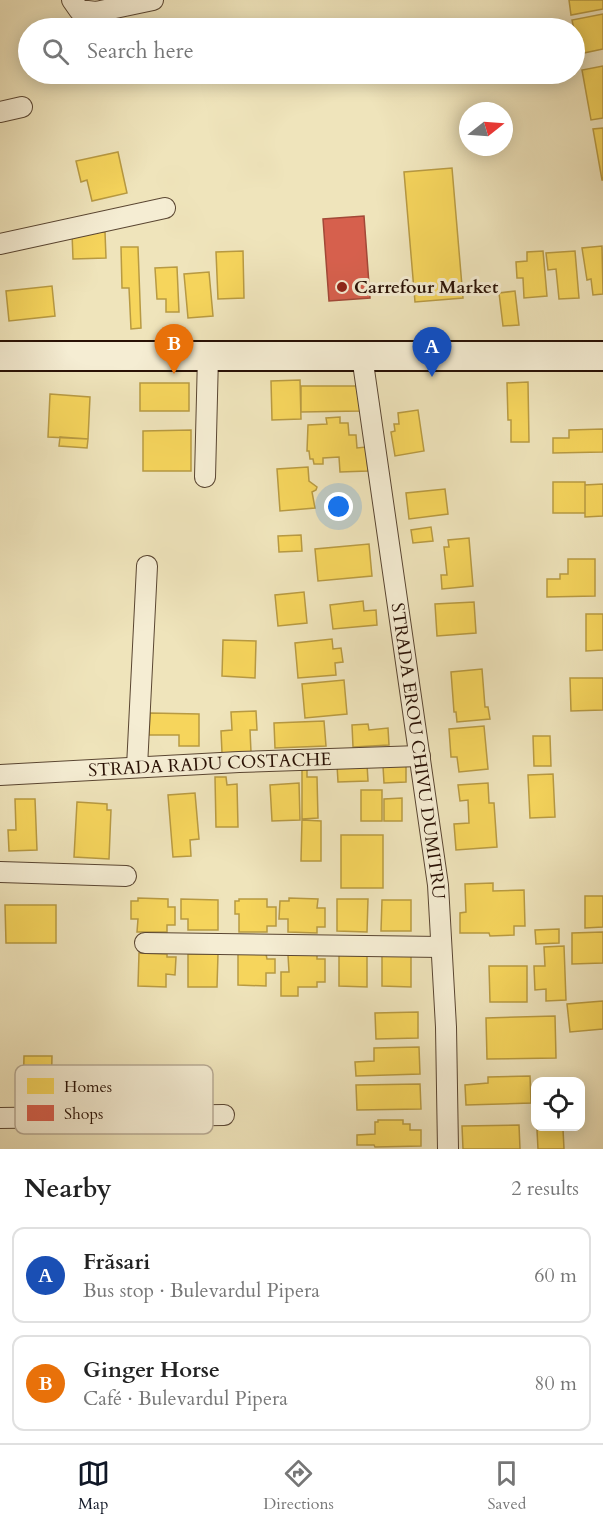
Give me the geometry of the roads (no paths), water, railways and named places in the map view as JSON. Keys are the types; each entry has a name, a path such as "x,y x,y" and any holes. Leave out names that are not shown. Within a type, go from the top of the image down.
{"main road":[{"path":"0,356 603,356"}],"street":[{"path":"72,0 80,10 96,12 153,0"},
{"path":"0,112 22,107"},
{"path":"0,244 165,208"},
{"path":"205,477 208,356"},
{"name":"STRADA EROU CHIVU DUMITRU","path":"362,356 438,885 446,1028 448,1149"},
{"path":"137,767 147,566"},
{"name":"STRADA RADU COSTACHE","path":"0,774 420,756"},
{"path":"0,872 126,876"},
{"path":"145,943 441,947"},
{"path":"213,1115 224,1115"},
{"path":"0,1118 15,1118"}],"place":[{"name":"Carrefour Market","path":"342,287"},
{"name":"Ginger Horse","path":"174,374"},
{"name":"Frăsari","path":"432,377"}]}
